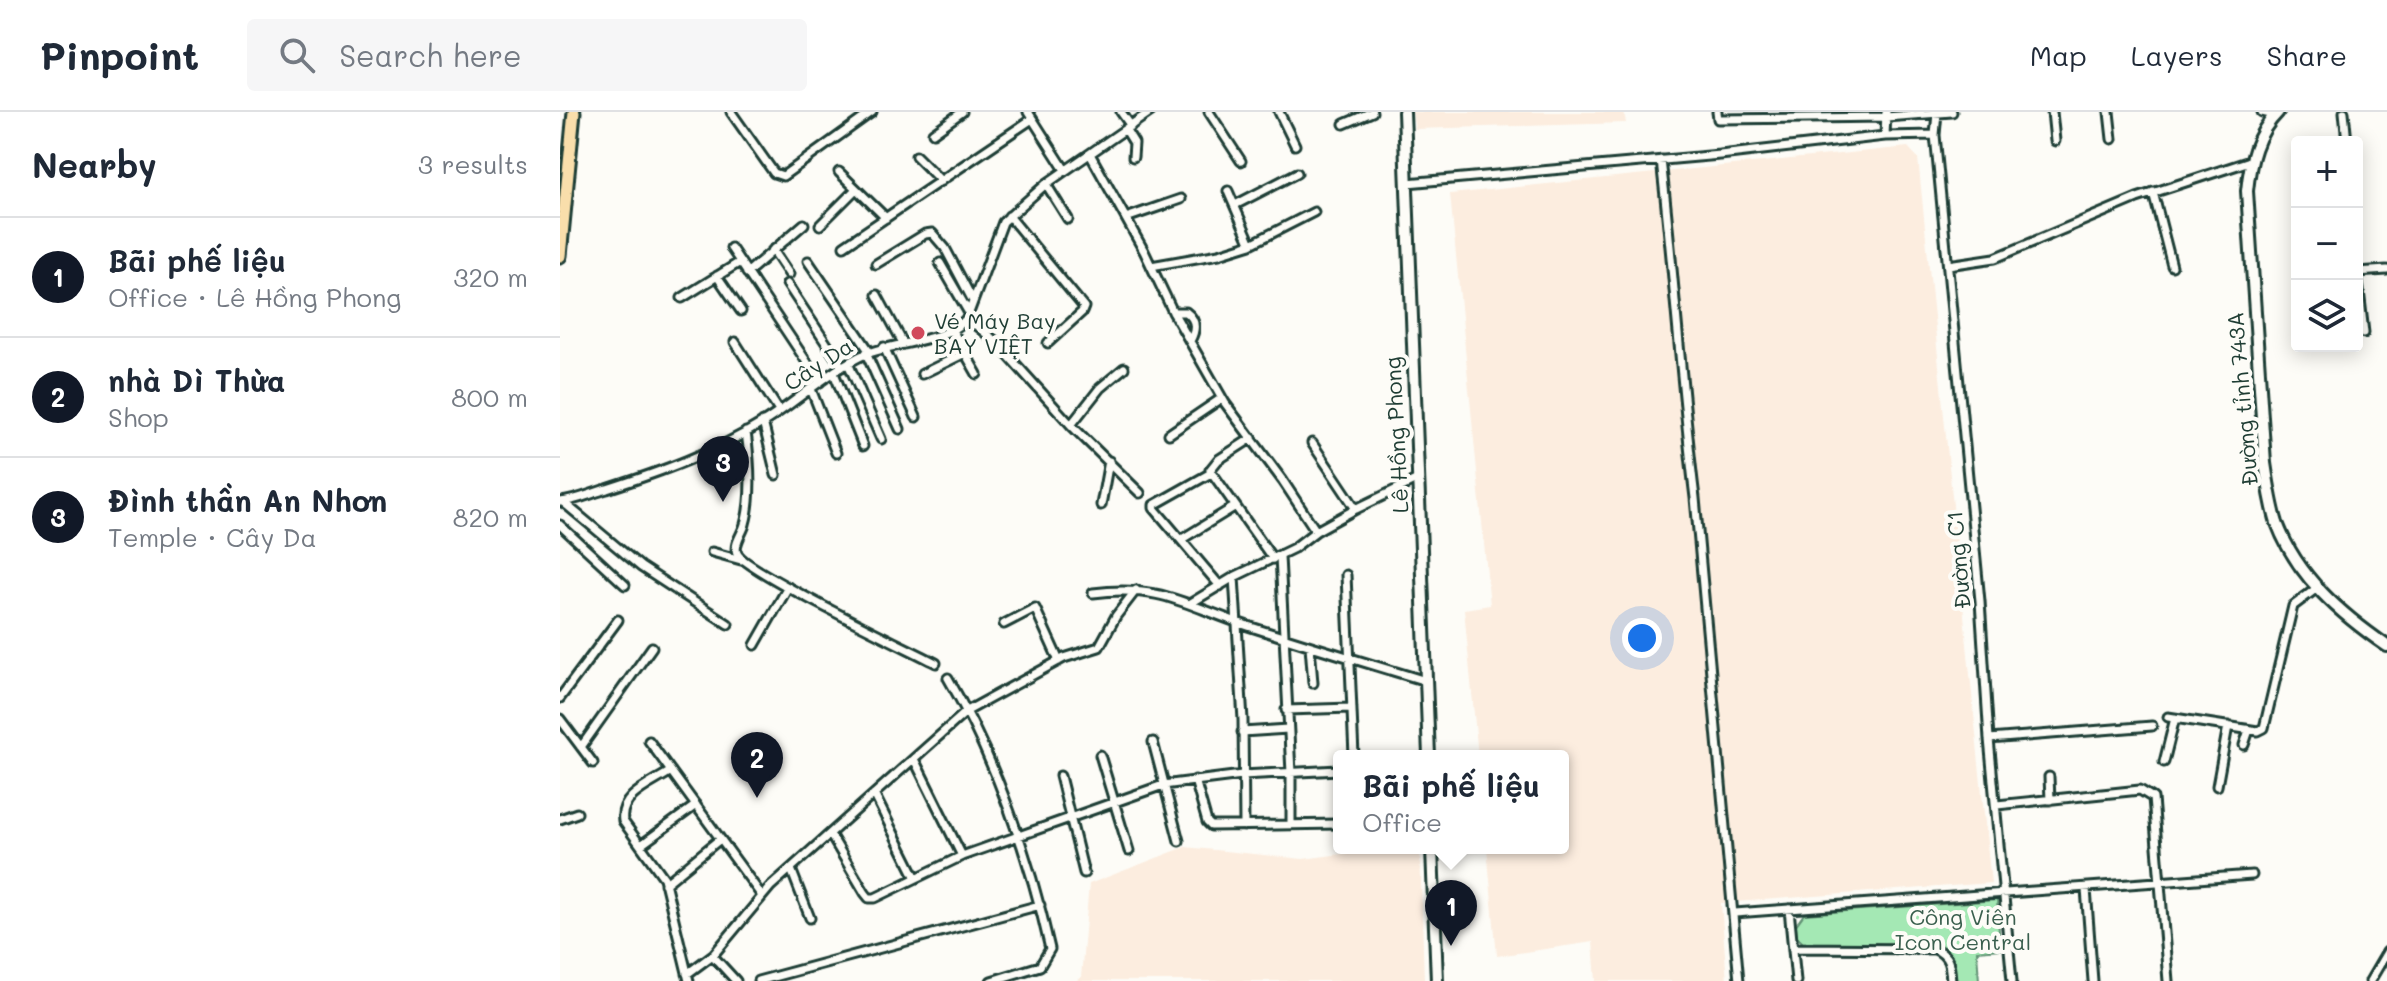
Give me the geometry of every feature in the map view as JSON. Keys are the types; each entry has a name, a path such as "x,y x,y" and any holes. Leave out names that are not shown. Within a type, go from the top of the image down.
{"main road":[{"path":"560,256 574,112"},
{"name":"Lê Hồng Phong","path":"1404,112 1429,750"},
{"name":"Đường tỉnh 743A","path":"2277,113 2262,133 2250,161 2247,210 2265,463 2278,526 2317,588 2340,611 2387,646"},
{"path":"1432,854 1437,981"}],"street":[{"path":"735,113 774,173 783,176 872,112"},
{"path":"933,133 962,112"},
{"path":"1121,112 1134,143 1133,157"},
{"path":"968,316 994,241 1009,216 1046,184 1150,112"},
{"path":"1209,112 1241,161"},
{"path":"1279,112 1295,145"},
{"path":"1344,124 1372,112"},
{"path":"1717,112 1718,119 1952,112"},
{"path":"2052,112 2055,141"},
{"path":"2109,112 2112,139"},
{"path":"2262,112 2277,113"},
{"path":"2344,112 2346,136"},
{"name":"Đường C1","path":"1937,113 1935,135 2012,981"},
{"path":"1885,136 1886,114"},
{"path":"844,246 941,181 1030,115 1065,170"},
{"path":"1407,183 1885,136 1935,135"},
{"path":"1090,154 1222,398 1316,531"},
{"path":"916,156 941,181"},
{"path":"1661,160 1735,913 1739,981"},
{"path":"1948,265 1995,258 2153,192 2250,161"},
{"path":"839,172 886,218"},
{"path":"1235,205 1297,173"},
{"path":"1046,184 1068,219"},
{"path":"820,225 856,189"},
{"path":"1228,191 1251,244"},
{"path":"2153,192 2172,266"},
{"path":"1126,218 1181,199"},
{"path":"1151,266 1219,254 1251,244 1314,212"},
{"path":"1009,216 1084,307 1048,343"},
{"path":"747,273 804,224"},
{"path":"876,264 925,234 932,233 945,248 973,301"},
{"path":"731,248 820,382"},
{"path":"773,250 789,274"},
{"path":"808,261 868,353 900,429"},
{"path":"682,298 740,262"},
{"path":"940,263 968,316 1140,493"},
{"path":"2363,272 2387,270"},
{"path":"717,276 741,311"},
{"path":"2358,280 2364,333"},
{"path":"787,284 845,365 881,439"},
{"path":"877,295 903,343"},
{"path":"1173,312 1186,312 1191,316 1195,328 1190,341"},
{"name":"Cây Da","path":"561,502 677,464 746,432 845,365 868,353 952,330 968,316"},
{"path":"952,330 977,374"},
{"path":"735,342 779,411"},
{"path":"884,347 916,417"},
{"path":"922,374 965,353"},
{"path":"1071,425 1100,388 1124,368"},
{"path":"834,373 863,446"},
{"path":"811,389 836,453"},
{"path":"1169,434 1222,398"},
{"path":"763,422 776,475"},
{"path":"743,561 736,546 746,523 750,469 746,432"},
{"path":"1252,438 1212,465 1211,473 1276,558 1291,773 1291,824"},
{"path":"1312,443 1356,509"},
{"path":"1101,505 1109,461"},
{"path":"1211,473 1154,505 1154,510 1220,586"},
{"path":"1191,603 1234,577 1276,558 1356,509 1418,479"},
{"path":"561,502 641,567 728,624"},
{"path":"1182,539 1234,507"},
{"path":"560,525 625,585"},
{"path":"712,552 743,561 936,663"},
{"path":"1346,575 1354,750"},
{"path":"1234,577 1239,623 1244,826"},
{"path":"755,645 788,587"},
{"path":"2164,762 2171,718 2258,731 2264,728 2293,606 2317,588"},
{"path":"1093,593 1136,590 1191,603 1239,623 1426,681"},
{"path":"671,771 626,801 621,810 623,821 664,878 688,977 713,956 762,896 967,711 1059,661 1099,647 1111,623 1136,590"},
{"path":"1004,624 1035,608 1059,661"},
{"path":"560,698 618,620"},
{"path":"1310,646 1313,683"},
{"path":"581,747 652,647"},
{"path":"948,678 967,711 1018,836 1050,949 1040,966 991,981"},
{"path":"1286,710 1352,708"},
{"path":"560,719 593,763"},
{"path":"1989,739 2152,726"},
{"path":"2217,786 2228,726"},
{"path":"1242,732 1288,729"},
{"path":"2244,745 2249,730"},
{"path":"649,741 762,896"},
{"path":"1153,742 1179,841"},
{"path":"1100,755 1129,851"},
{"path":"914,759 962,856"},
{"path":"830,834 869,898 875,898 962,856 1163,785 1242,775 1333,770"},
{"path":"1060,776 1084,873"},
{"path":"2049,777 2050,800"},
{"path":"1195,780 1209,825 1214,827 1333,824"},
{"path":"1997,805 2140,790 2149,793 2153,798 2168,981"},
{"path":"874,794 916,878"},
{"path":"641,845 696,805"},
{"path":"560,819 577,813"},
{"path":"665,884 720,839"},
{"path":"791,869 810,918"},
{"path":"1735,913 2252,875"},
{"path":"2086,889 2093,981"},
{"path":"758,981 1040,905"},
{"path":"1789,909 1796,981"},
{"path":"1793,948 1935,949 1944,953 1950,963 1951,981"},
{"path":"2370,981 2387,952"},
{"path":"713,956 736,981"}],"shaded area":[{"path":"1412,112 1624,112 1626,123 1415,129"},
{"path":"1908,147 1918,158 1991,883 1721,903 1727,981 1596,981 1593,942 1497,956 1488,854 1569,854 1569,750 1477,750 1464,609 1490,605 1450,194"},
{"path":"1185,847 1303,859 1341,854 1420,854 1424,981 1076,981 1081,977 1089,884"}],"green space":[{"name":"Công Viên Icon Central","path":"1997,900 2000,949 1977,951 1979,981 1955,981 1952,958 1935,944 1804,944 1797,937 1796,925 1804,914"}],"place":[{"name":"Vé Máy Bay BAY VIỆT","path":"918,333"},
{"name":"Đình thần An Nhơn","path":"723,502"},
{"name":"nhà Dì Thừa","path":"757,798"},
{"name":"Bãi phế liệu","path":"1451,946"}]}
